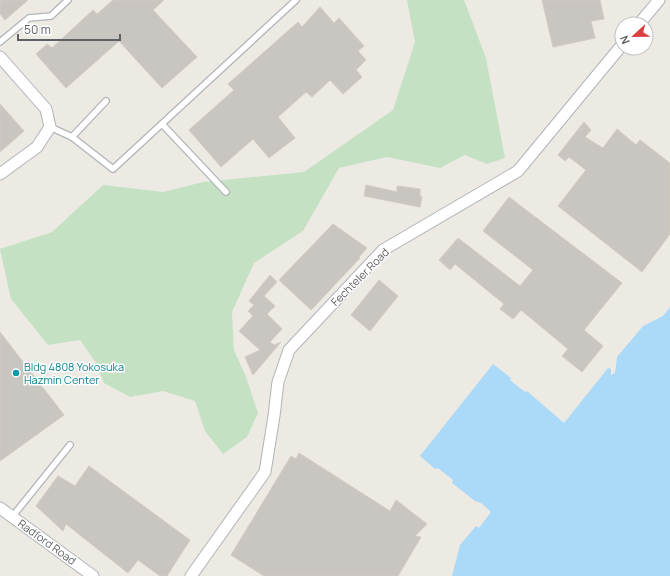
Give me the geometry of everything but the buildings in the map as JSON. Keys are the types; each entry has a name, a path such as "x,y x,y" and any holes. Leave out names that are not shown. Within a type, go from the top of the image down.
{"street":[{"path":"646,16 659,0"},
{"name":"Fechteler Road","path":"191,576 265,472 278,382 289,350 383,250 518,171 614,56"},
{"path":"0,57 46,109 50,128 37,147 0,174"},
{"name":"Radford Road","path":"0,508 93,576"}],"lane":[{"path":"0,42 29,18 51,16 68,0"},
{"path":"50,128 72,137 113,169 296,0"},
{"path":"72,137 106,101"},
{"path":"162,124 226,192"},
{"path":"12,517 70,445"}],"green space":[{"path":"407,0 464,0 486,58 505,158 487,164 465,155 440,168 387,157 339,168 303,231 254,263 232,312 234,350 246,377 258,413 247,437 223,454 205,431 195,401 163,391 130,397 104,383 96,363 80,340 48,345 11,299 0,249 52,232 103,185 163,192 203,182 304,172 393,110 415,42"}],"water":[{"path":"670,307 670,576 452,576 460,545 476,526 479,528 491,512 481,503 475,501 452,483 453,480 438,468 435,469 420,456 493,364 511,378 510,380 525,392 527,391 564,423 608,368 611,369 611,375 615,373 617,357 643,326 663,316"}],"place":[{"name":"Bldg 4808 Yokosuka Hazmin Center","path":"16,373"}]}
